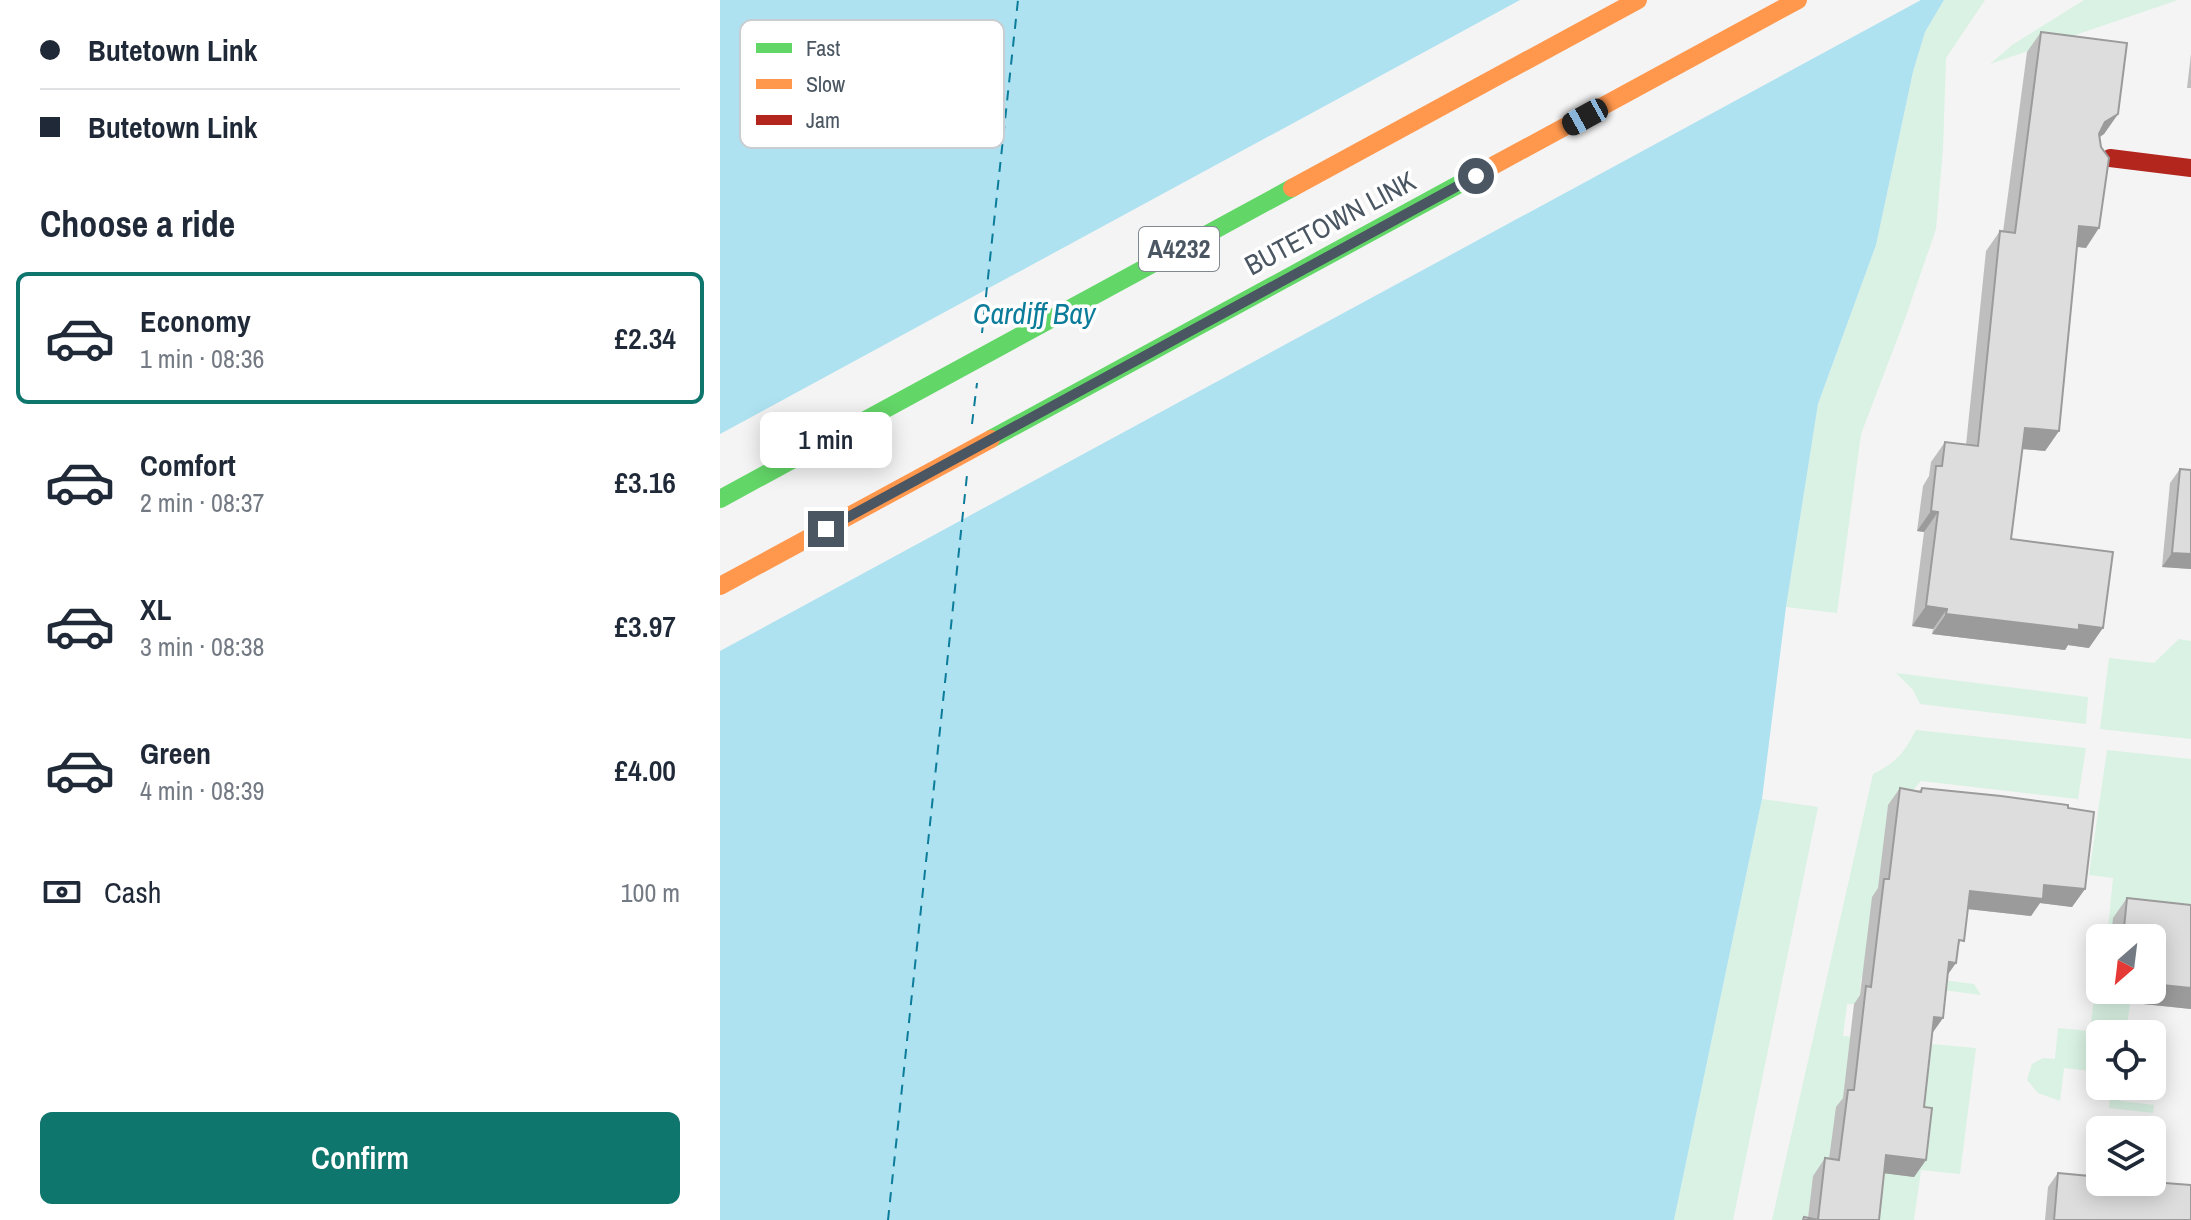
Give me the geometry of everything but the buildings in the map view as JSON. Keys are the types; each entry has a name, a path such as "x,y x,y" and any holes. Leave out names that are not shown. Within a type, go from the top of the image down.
{"main road":[{"name":"BUTETOWN LINK","path":"720,499 1638,0"},
{"name":"BUTETOWN LINK","path":"720,586 1798,0"},
{"path":"2110,158 2182,167"}],"green space":[{"path":"1944,0 1985,0 1946,58 1936,229 1861,434 1837,613 1786,607 1818,404 1876,245 1913,72 1925,32"},
{"path":"2084,0 2178,0 1990,64 2012,45"},
{"path":"2179,639 2191,641 2191,739 2100,729 2109,658 2154,663"},
{"path":"1896,673 2088,697 2086,724 1920,704 1913,690"},
{"path":"1916,730 2086,748 2078,799 1921,781 1898,807 1888,806 1869,971 1974,984 1981,995 1936,989 1936,986 1861,978 1859,1004 1847,1004 1843,1036 1976,1048 1960,1174 1921,1170 1914,1220 1853,1220 1813,1176 1808,1220 1772,1220 1873,774 1899,756"},
{"path":"2107,750 2191,759 2191,936 2166,933 2166,924 2108,924 2113,878 2089,875"},
{"path":"1762,799 1818,807 1733,1220 1674,1220"},
{"path":"2093,1004 2130,1004 2128,1020 2091,1020"},
{"path":"2058,1028 2086,1031 2086,1070 2064,1068 2060,1101 2038,1093 2027,1080 2032,1064 2043,1058 2055,1059"},
{"path":"2110,1100 2154,1105 2153,1113 2109,1108"}],"water":[{"name":"Cardiff Bay","path":"720,0 1944,0 1925,32 1913,72 1876,245 1818,404 1786,607 1762,799 1674,1220 720,1220"}],"pier":[{"path":"1520,0 1921,0 720,651 720,434"}],"ferry route":[{"path":"1004,130 1018,0"},
{"path":"982,333 1002,148"},
{"path":"972,424 977,383"},
{"path":"888,1220 967,475"}],"traffic: fast":[{"path":"991,439 1487,169"},
{"path":"720,499 1292,188"}],"traffic: slow":[{"path":"1292,188 1638,0"},
{"path":"1487,169 1798,0"},
{"path":"720,586 991,439"}],"traffic: jam":[{"path":"2110,158 2191,168"}],"route":[{"path":"826,529 1476,176"}]}
